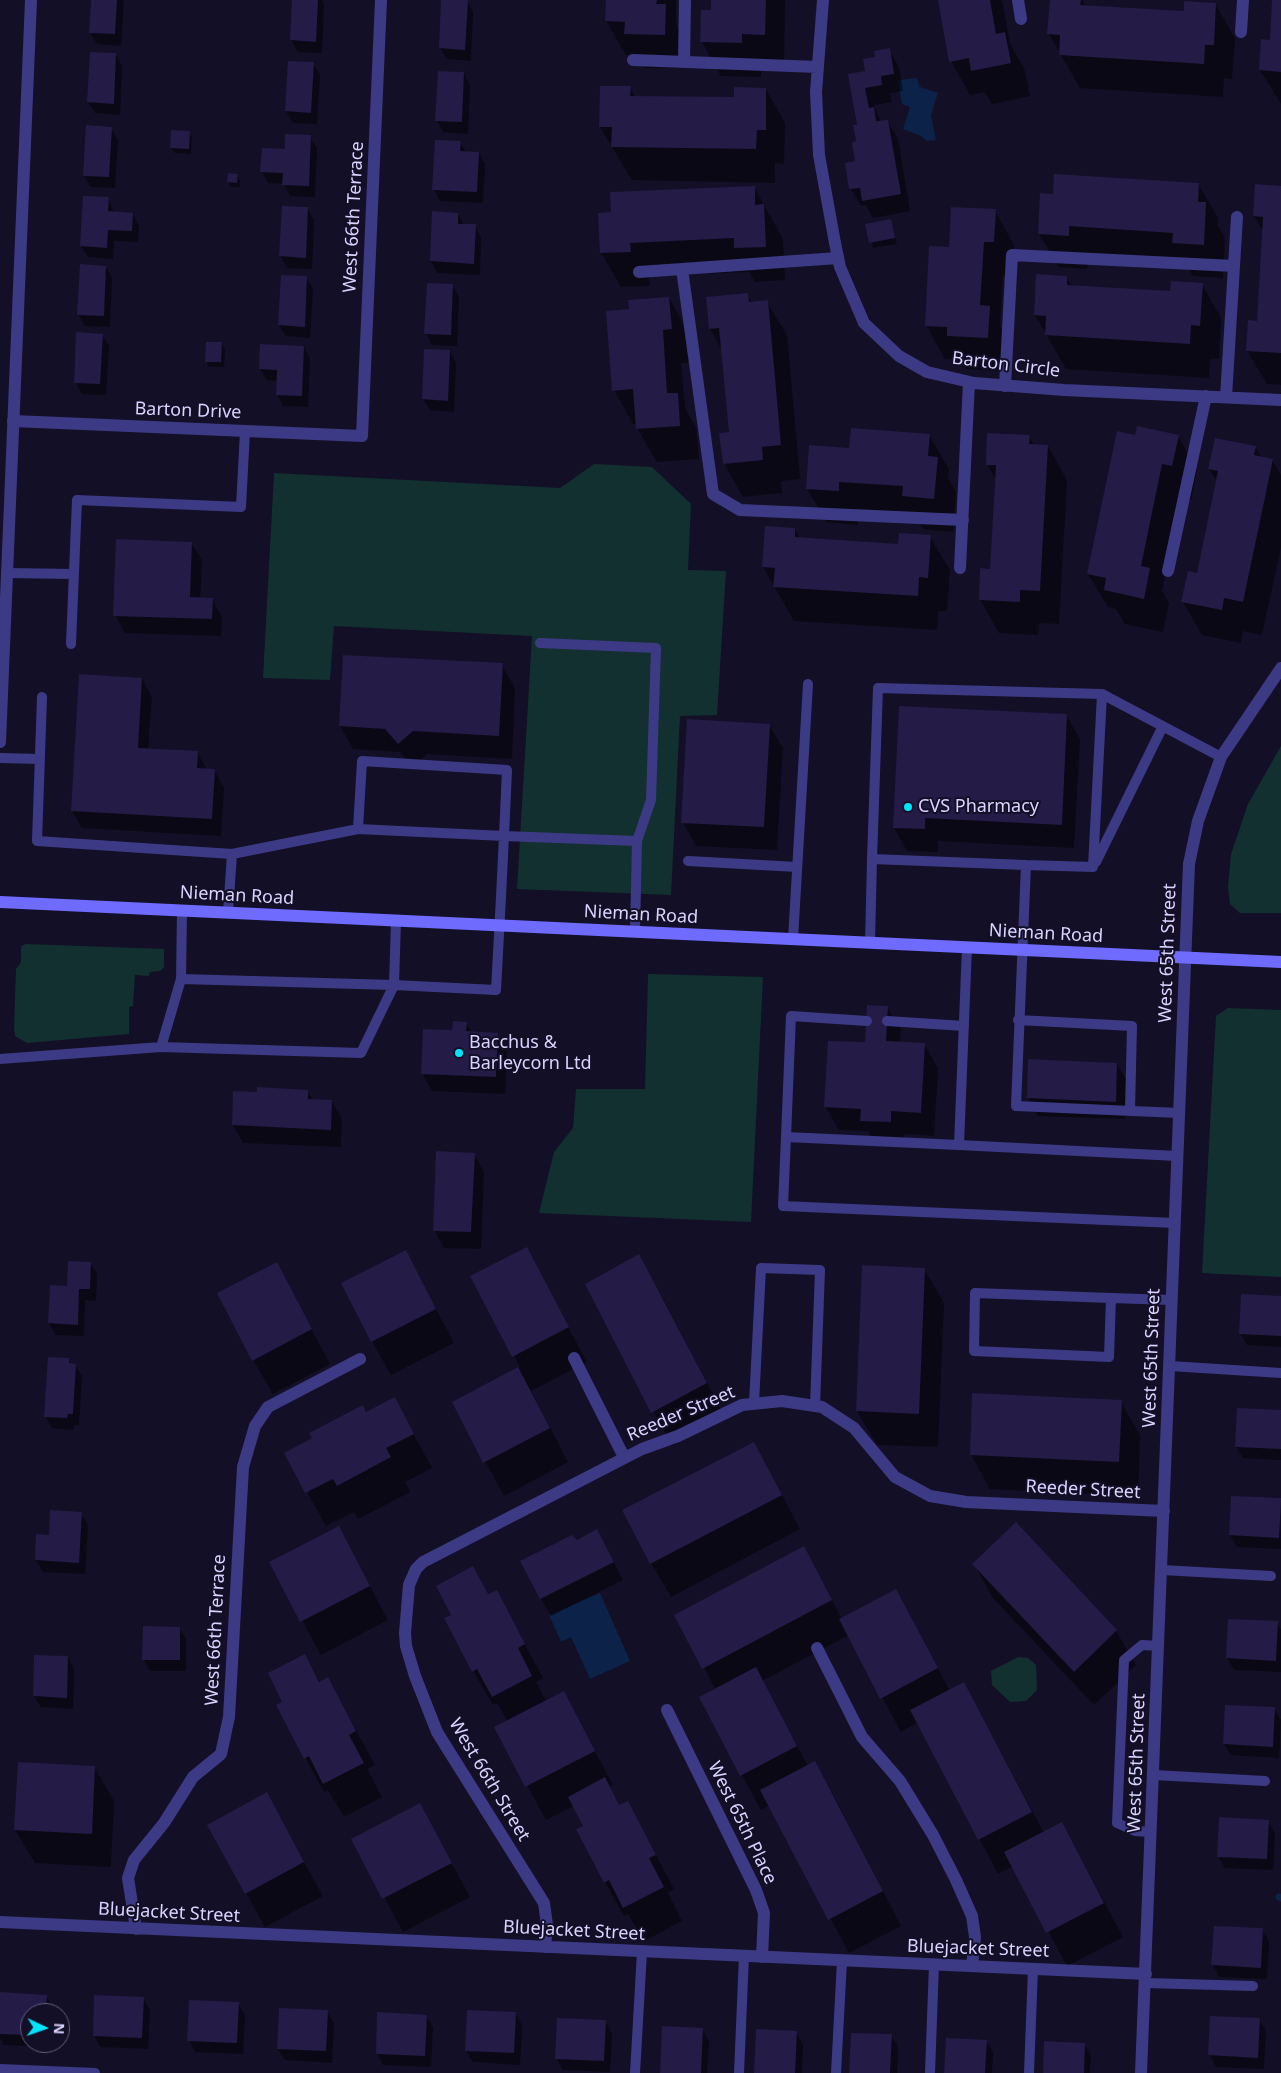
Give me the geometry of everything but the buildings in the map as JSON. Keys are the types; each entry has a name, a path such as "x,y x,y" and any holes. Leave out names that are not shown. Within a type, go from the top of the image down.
{"main road":[{"name":"Nieman Road","path":"0,902 1281,962"}],"street":[{"path":"0,742 31,0"},
{"name":"West 66th Terrace","path":"362,436 381,0"},
{"path":"684,62 685,0"},
{"name":"Barton Circle","path":"823,0 816,92 819,154 838,258 854,305 864,323 899,356 928,372 970,382 1006,386 1281,400"},
{"path":"1018,0 1021,19"},
{"path":"1241,32 1243,0"},
{"path":"633,60 818,67"},
{"path":"1226,397 1237,217"},
{"path":"1006,386 1012,255 1234,266"},
{"path":"640,272 838,258"},
{"path":"682,269 713,494 740,510 963,520"},
{"path":"960,568 970,382"},
{"path":"1168,571 1206,396"},
{"name":"Barton Drive","path":"13,421 362,436"},
{"name":"West 65th Street","path":"1141,2073 1189,864 1198,821 1221,757 1281,668"},
{"path":"574,1358 624,1458"},
{"name":"West 66th Terrace","path":"136,1929 128,1878 134,1860 164,1823 194,1777 221,1754 229,1717 243,1467 255,1426 268,1407 360,1360"},
{"name":"Reeder Street","path":"416,1569 423,1562 624,1458 678,1436 742,1405 782,1400 822,1407 854,1428 895,1477 930,1496 966,1502 1164,1511"},
{"name":"West 66th Street","path":"416,1569 409,1585 405,1632 406,1646 416,1676 437,1732 544,1903 547,1925 545,1947"},
{"path":"817,1648 862,1736 900,1781 933,1835 956,1880 972,1916 974,1937 972,1966"},
{"name":"West 65th Place","path":"667,1710 756,1890 764,1913 762,1957"},
{"name":"Bluejacket Street","path":"0,1922 934,1964 1033,1969 1146,1978"}],"lane":[{"path":"71,644 77,500 241,507 245,431"},
{"path":"7,573 74,574"},
{"path":"540,643 656,648 650,800 637,841 635,932"},
{"path":"793,940 808,684"},
{"path":"870,943 878,688 1102,694 1221,757"},
{"path":"1093,867 1102,694"},
{"path":"42,697 36,841 232,854 358,829 637,841"},
{"path":"1093,867 1163,726"},
{"path":"0,758 40,759"},
{"path":"181,979 496,990 507,770 362,761 358,829"},
{"path":"228,913 232,854"},
{"path":"872,859 1093,867"},
{"path":"688,861 797,867"},
{"path":"1026,865 1018,1020 1016,1106 1179,1113"},
{"path":"161,1047 181,979 182,911"},
{"path":"0,1059 161,1047 361,1053 394,985 396,921"},
{"path":"959,1145 967,947"},
{"path":"867,1021 792,1016 783,1206 1175,1223"},
{"path":"1018,1020 1132,1026 1130,1111"},
{"path":"887,1021 964,1026"},
{"path":"786,1137 1177,1156"},
{"path":"754,1404 761,1268 820,1270 815,1406"},
{"path":"1111,1298 1109,1357 974,1351 976,1293 1172,1300"},
{"path":"1170,1366 1281,1373"},
{"path":"1162,1570 1271,1576"},
{"path":"1151,1832 1135,1831 1118,1823 1124,1660 1142,1645 1159,1646"},
{"path":"1154,1775 1265,1781"},
{"path":"636,2073 642,1952"},
{"path":"739,2073 744,1956"},
{"path":"836,2073 842,1960"},
{"path":"930,2073 934,1964"},
{"path":"1030,2073 1033,1969"},
{"path":"1146,1978 1253,1986"},
{"path":"0,2069 95,2073"}],"green space":[{"path":"594,464 652,467 691,504 688,570 726,571 717,715 680,716 671,895 517,889 532,636 334,626 330,680 263,678 274,473 560,488"},
{"path":"1281,746 1281,913 1240,913 1230,904 1228,887 1231,854 1248,804"},
{"path":"26,944 164,949 164,967 160,971 150,972 149,976 135,975 133,1006 129,1007 129,1034 27,1043 15,1036 14,1028 16,969 21,962 21,946"},
{"path":"648,974 763,977 751,1222 539,1213 554,1152 573,1128 576,1089 645,1089"},
{"path":"1228,1008 1281,1010 1281,1277 1202,1273 1216,1016"},
{"path":"1018,1657 1028,1658 1036,1665 1037,1690 1026,1701 1010,1702 992,1685 991,1671"}],"water":[{"path":"917,78 920,87 938,93 931,115 936,140 927,141 921,136 903,129 910,107 902,104 898,80"},
{"path":"600,1593 630,1661 590,1679 571,1637 561,1642 549,1615"}],"place":[{"name":"CVS Pharmacy","path":"908,807"},
{"name":"Bacchus & Barleycorn Ltd","path":"459,1053"}]}
